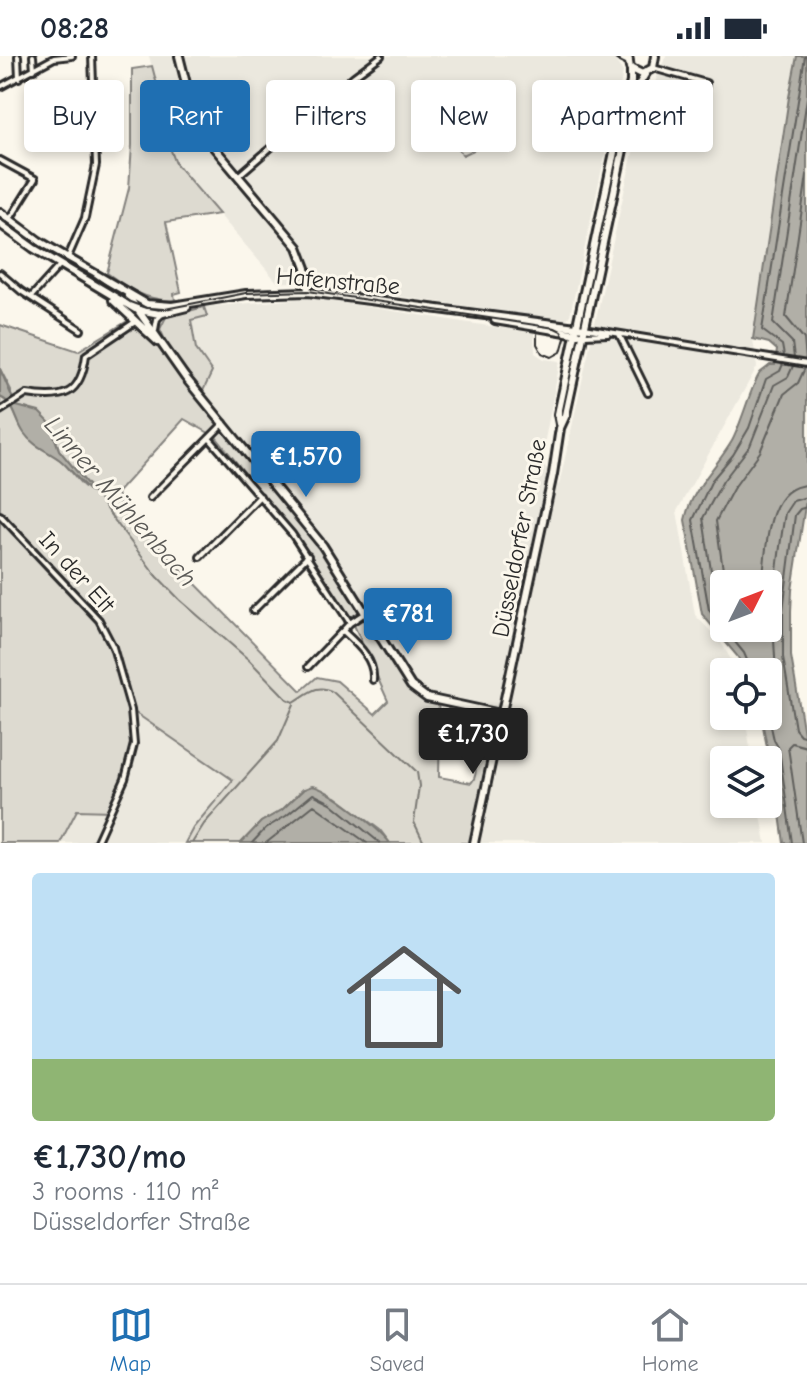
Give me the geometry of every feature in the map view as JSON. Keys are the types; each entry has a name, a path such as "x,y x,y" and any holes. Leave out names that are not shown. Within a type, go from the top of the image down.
{"main road":[{"path":"179,56 192,107 212,145 298,247 306,268 308,292"},
{"path":"625,57 631,70 638,74 653,68 655,56"},
{"name":"Düsseldorfer Straße","path":"474,843 560,428 566,415 579,331 631,70"},
{"name":"Düsseldorfer Straße","path":"579,331 632,108 638,86 646,73"},
{"name":"Hafenstraße","path":"0,212 39,241 147,304 172,306 246,294 308,292 579,331"},
{"name":"Hafenstraße","path":"0,224 60,265 141,312 170,312 198,303"},
{"path":"101,289 135,322 150,328"},
{"path":"126,293 163,347 308,526 398,668 421,694 501,714"}],"street":[{"path":"18,56 19,78"},
{"path":"33,56 34,70"},
{"path":"0,87 54,58 71,56"},
{"path":"68,257 85,218 96,165 92,56"},
{"path":"238,176 381,56"},
{"path":"653,68 695,80"},
{"path":"0,160 35,179 10,219"},
{"path":"31,297 60,265"},
{"path":"0,273 81,330"},
{"path":"150,328 160,316 170,312"},
{"path":"0,411 27,394 51,398 70,392 84,372 86,355 135,322"},
{"name":"Hafenstraße","path":"579,331 602,336 619,334 807,364"},
{"path":"619,334 648,393"},
{"path":"150,498 224,423"},
{"path":"209,438 308,556 350,623"},
{"path":"200,557 260,496"},
{"name":"In der Elt","path":"0,515 99,620 113,647 131,710 134,744 125,779 96,843"},
{"path":"253,611 308,556"},
{"path":"308,667 363,611"},
{"path":"343,631 364,651 374,673 373,680"}],"shaded area":[{"path":"149,56 612,56 623,72 621,80 532,80 532,152 606,152 570,315 565,320 513,313 327,286 316,280 278,283 176,164 171,152 250,152 250,80 155,80"},
{"path":"666,56 797,56 753,339 757,367 677,511 695,615 710,631 710,642 721,642 730,658 710,658 710,730 747,730 750,746 710,746 710,818 762,818 766,843 479,843 510,712 424,694 406,675 332,549 203,391 212,372 196,349 191,319 206,316 204,307 311,298 534,333 535,353 544,359 560,361 541,461 559,485 633,152 713,152 713,80 656,80"},
{"path":"152,66 156,80 140,80 140,152 172,152 176,164 219,214 166,222 181,292 174,294 175,300 147,297 107,273 129,188 132,69"},
{"path":"204,307 207,316 191,320 196,349 212,372 203,391 170,351 160,329 166,317"},
{"path":"126,322 155,343 218,424 217,433 226,430 321,547 397,671 421,698 438,704 439,777 471,783 475,775 473,756 447,706 496,716 470,843 390,843 380,830 336,797 303,789 282,810 261,822 241,843 185,843 193,828 233,780 134,712 136,737 133,760 112,811 77,810 60,843 0,843 0,397 9,404 27,437 59,459 84,487 94,493 59,450 54,432 28,409 16,406 11,399 11,390 0,369 0,325 78,351","holes":["184,419 216,437 310,554 354,625 388,701 375,714 337,681 317,677 301,691 120,507 117,493"]},
{"path":"133,711 233,780 193,828 185,843 60,843 77,808 135,744"}],"water":[{"path":"797,56 807,56 807,493 792,590 791,656 807,752 807,843 784,843 781,818 782,746 767,746 764,730 782,730 782,658 738,658 725,642 782,642 782,570 710,570 710,624 702,614 685,520 693,498 732,441 757,378 770,365 775,365 777,350 769,343 753,339 789,97"},
{"name":"Linner Mühlenbach","path":"0,369 16,406 39,412 49,422 59,450 97,496 60,460 36,445 24,433 12,408 0,397"},
{"path":"312,786 353,810 390,843 241,843 261,822"}],"waterway":[{"name":"Linner Mühlenbach","path":"97,497 155,574 287,699 294,702 322,688 333,692 417,772 419,786 414,822 424,843"},
{"path":"192,843 204,824 278,741 294,704"}],"tram line":[{"path":"0,217 40,246 92,275 130,302 146,308 165,309 246,293 308,291 555,328 565,338 561,352 552,357 542,353 537,344 537,334"}]}
